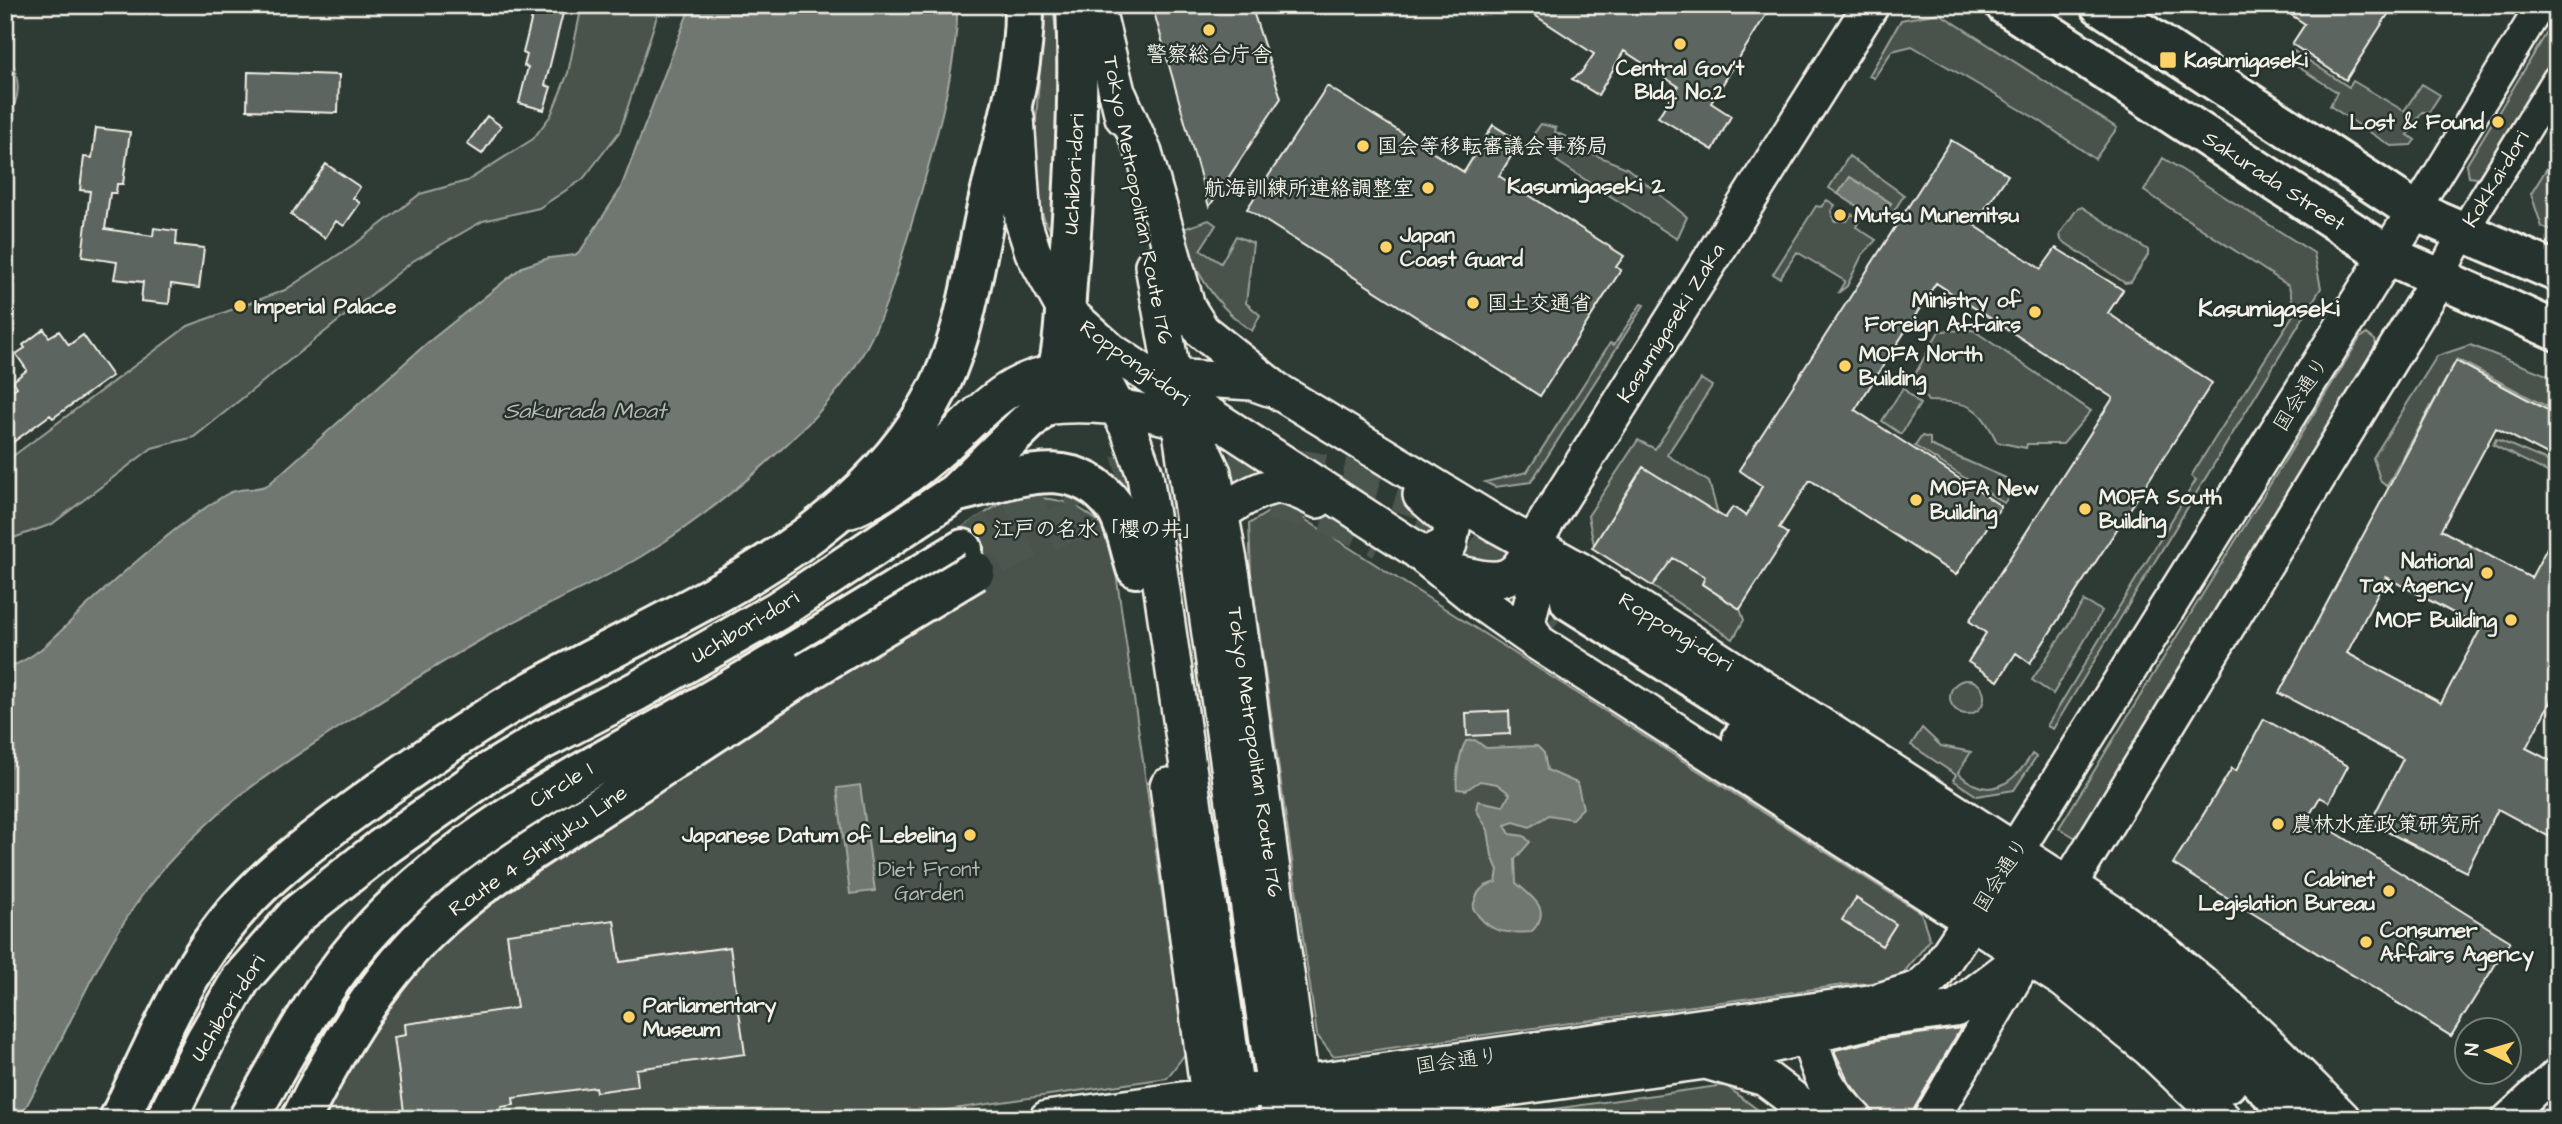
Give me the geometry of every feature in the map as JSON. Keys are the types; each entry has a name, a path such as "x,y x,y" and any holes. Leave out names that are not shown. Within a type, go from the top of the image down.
{"highway":[{"name":"Uchibori-dori","path":"119,1119 196,966 232,915 276,871 374,795 465,732 529,693 625,645 755,571 829,518 889,462 914,431 943,379 967,303 987,206 1017,92 1024,5"},
{"name":"Uchibori-dori","path":"166,1119 205,1041 241,979 290,921 338,882 509,760 777,611 955,493 1042,407 1057,373 1065,310 1079,83 1076,5"},
{"path":"2100,5 2415,211 2557,272"},
{"name":"Sakurada Street","path":"2020,9 2161,107 2388,255 2438,280 2557,331"},
{"path":"2161,107 2188,63"},
{"path":"955,493 1046,471 1091,484 1116,508 1136,568"},
{"name":"Circle 1","path":"248,1119 328,985 376,924 429,876 509,817 594,765 969,560 807,673 740,706 674,733 618,763 484,852 422,901 394,928 345,990 273,1119"},
{"path":"1554,612 1994,886"},
{"path":"1554,612 1962,848 1994,886"},
{"name":"Route 4 Shinjuku Line","path":"301,1119 332,1062 378,990 427,932 454,907 522,858 807,673"},
{"path":"2048,921 2078,960 2199,1056 2263,1119"},
{"path":"2048,921 2105,941 2169,991 2298,1119"},
{"path":"255,1119 292,1043"}],"main road":[{"name":"Tokyo Metropolitan Route 176","path":"1096,5 1119,96 1198,547 1289,1104"},
{"name":"Kasumigaseki Zaka","path":"1426,558 1482,580 1503,580 1517,573 1532,544 1871,5"},
{"name":"Roppongi-dori","path":"1017,92 1018,176 1023,221 1032,252 1065,310 1171,401 1257,447 1426,558 1483,604 1554,612 2048,921"},
{"path":"1119,96 1144,153 1180,290 1192,319 1276,390"},
{"name":"国会通り","path":"1047,1119 1289,1104 1705,1061 1805,1025 1896,999 1919,989 1935,974 1994,886 2415,211"},
{"name":"国会通り","path":"1289,1104 1805,1025 1955,1009 2048,921 2438,280"},
{"path":"1065,310 1129,430 1145,475 1224,1106"},
{"path":"829,518 854,508 895,485 1010,387 1057,373 1100,373 1171,401"},
{"path":"1145,475 1151,438 1171,401 1220,380 1252,382 1276,390"},
{"name":"Roppongi-dori","path":"1276,390 1532,544 1554,612"},
{"name":"Roppongi-dori","path":"1042,407 1115,408 1171,401"},
{"name":"Tokyo Metropolitan Route 176","path":"1171,401 1213,473 1220,513 1289,1104"},
{"path":"1115,408 1174,828 1224,1106"},
{"path":"1198,547 1206,527 1220,513 1264,489 1281,486 1299,491 1426,558 1449,544 1453,523 1420,494 1416,475"},
{"path":"1532,544 1519,573 1520,608 1554,612"},
{"path":"1994,886 2048,921 2168,953 2208,986 2343,1119"},
{"path":"1931,1119 2048,921"},
{"path":"2048,921 2076,988 2150,1049 2223,1119"},
{"path":"1805,1025 1828,1090 1855,1119"},
{"path":"1705,1061 1765,1078 1819,1119"}],"street":[{"name":"国会通り","path":"2415,211 2541,5"},
{"name":"Kokkai-dori","path":"2438,280 2463,232 2557,79"},
{"path":"2506,1119 2557,1072"}],"green space":[{"path":"312,5 466,5 399,9"},
{"path":"582,5 656,5 658,13 620,131 583,179 539,208 483,221 413,261 194,437 152,448 52,524 5,541 5,462 188,326 285,290 359,241 420,194 467,181 533,139 551,115 568,73"},
{"path":"1045,5 1053,5 1058,90 1057,146 1050,230 1041,210 1036,184 1035,154"},
{"path":"1939,13 2117,128 2095,159 2040,121 1912,46 1892,51 1874,78 1869,76 1901,20"},
{"path":"2557,16 2557,51 2482,174 2476,178 2469,177 2467,164"},
{"path":"5,47 16,74 18,92 12,110 5,118"},
{"path":"2294,51 2349,87 2353,81 2404,111 2422,84 2440,95 2429,112 2422,112 2408,135 2415,140 2411,145 2391,146 2330,106 2337,92 2289,61"},
{"path":"1541,124 1556,128 1555,132 1584,145 1583,150 1627,168 1687,217 1677,239 1558,162 1533,135"},
{"path":"2557,152 2557,233 2542,227 2531,194"},
{"path":"1849,156 1904,195 1887,222 1881,218 1891,203 1850,177 1838,194 1829,188"},
{"path":"2163,158 2314,253 2321,288 2053,729 2047,726 2196,480 2191,476 2295,312 2289,286 2144,191"},
{"path":"1827,200 1835,205 1831,211 1834,221 1847,221 1852,214 1860,219 1856,227 1876,240 1862,255 1847,286 1838,293 1845,281 1797,252 1780,278 1773,274 1816,206 1821,207"},
{"path":"2082,207 2148,250 2148,255 2131,282 2125,283 2061,240 2060,234 2077,209"},
{"path":"1209,220 1216,225 1200,250 1221,263 1236,236 1253,243 1246,303 1260,315 1252,331 1227,311 1207,287 1180,230"},
{"path":"1641,304 1644,305 1531,482 1495,487 1485,482 1527,472 1610,343 1614,345"},
{"path":"1973,330 2091,411 2063,444 2027,444 2026,448 1997,442 1985,420 1972,408 1954,403 1928,401 1913,378 1939,331"},
{"path":"2367,334 2375,340 2376,346 2076,838 2059,828 2360,338"},
{"path":"2470,345 2557,379 2557,412 2457,359 2387,486 2381,482 2373,458 2437,356"},
{"path":"1701,379 1712,386 1667,455 1709,482 1718,514 1643,467 1620,503 1695,551 1692,569 1705,577 1702,584 1740,609 1744,620 1733,639 1652,586 1615,516 1594,545 1588,516 1638,440 1655,449"},
{"path":"1903,388 1920,404 1901,434 1882,421"},
{"path":"1922,436 1930,438 1930,445 2006,478 2009,496 2004,503 1915,446"},
{"path":"2496,439 2557,465 2557,477 2493,445"},
{"name":"Diet Front Garden","path":"1011,497 1065,502 1085,512 1110,531 1185,1054 1167,1078 884,1119 318,1119 374,1028 440,942 953,533"},
{"path":"1281,504 1921,913 1930,940 1897,981 1843,985 1333,1056 1317,1035 1251,574 1249,524"},
{"path":"2084,601 2102,611 2053,694 2032,680"},
{"path":"1967,680 1979,685 1984,697 1979,709 1967,714 1955,709 1950,697 1955,685"},
{"path":"1922,728 1941,746 1971,752 1958,773 1980,787 1999,786 2017,774 2032,754 2036,757 2014,790 1977,796 1953,780 1956,775 1911,745"},
{"path":"1725,1085 1770,1119 1482,1119"}],"water":[{"name":"Sakurada Moat","path":"691,5 957,5 954,52 944,106 917,206 892,286 877,325 858,362 840,388 790,441 731,493 672,537 628,564 504,627 418,677 275,770 218,814 167,864 124,921 19,1119 5,1119 5,668 42,649 124,573 210,504 232,492 268,485 426,344 522,267 549,258 575,255 581,250 620,190"},
{"path":"1850,177 1891,203 1880,221 1838,194"},
{"path":"1475,740 1486,748 1537,746 1544,753 1547,770 1577,783 1583,808 1572,819 1549,815 1530,827 1514,822 1505,825 1510,834 1524,836 1530,842 1515,859 1516,883 1534,899 1541,911 1538,924 1531,932 1498,930 1485,923 1473,908 1480,890 1496,882 1498,870 1492,856 1488,830 1476,809 1478,801 1503,806 1510,794 1497,784 1480,781 1466,790 1457,789 1457,772 1464,745 1466,741"},
{"path":"860,785 875,891 850,894 837,788"}],"building":[{"path":"535,5 565,5 545,85 551,87 544,110 519,103 528,67 524,66 527,55 523,53"},
{"path":"1152,5 1251,5 1281,98 1209,207"},
{"name":"Central Gov't Bldg. No.2","path":"1519,5 1772,5 1711,103 1731,116 1713,150 1658,117 1678,86 1624,51 1598,95 1572,79 1581,73 1594,54"},
{"path":"2276,5 2394,5 2346,80 2292,44 2305,24"},
{"path":"248,72 339,75 338,113 247,110"},
{"path":"1327,86 1464,172 1493,125 1520,142 1499,176 1624,256 1616,267 1621,270 1540,396 1247,209"},
{"path":"487,116 501,126 482,154 467,144"},
{"path":"96,128 130,132 123,184 117,184 116,193 110,193 105,229 153,236 154,228 177,231 176,245 204,248 199,288 171,284 169,304 141,301 143,282 114,279 117,262 82,257 90,191 80,190 84,157 92,158"},
{"path":"1951,140 2008,175 1974,225 2041,269 2056,248 2123,290 2108,313 2212,383 2030,663 2016,653 1998,681 1968,662 1986,633 1969,621 2113,398 1936,283 1855,410 2001,506 1956,575 1810,480 1779,528 1788,534 1740,609 1702,584 1705,577 1673,558 1652,586 1592,548 1643,467 1725,518 1733,507 1746,516 1762,486 1739,470"},
{"path":"326,164 360,187 353,198 360,203 344,226 336,221 325,238 291,215"},
{"path":"44,329 49,337 59,331 69,345 83,335 112,376 53,418 50,415 5,448 5,396 17,387 13,381 27,370 16,354"},
{"name":"MOF Building","path":"2456,361 2557,415 2557,460 2496,428 2441,530 2531,578 2557,529 2557,689 2526,748 2557,764 2557,841 2498,809 2466,872 2370,823 2403,759 2279,693","holes":["2386,577 2481,628 2441,703 2347,653"]},
{"path":"1509,711 1510,734 1467,736 1466,713"},
{"path":"2264,719 2348,766 2329,802 2320,797 2309,816 2510,941 2463,1016 2454,1016 2454,1031 2451,1036 2173,864 2232,768 2236,771"},
{"path":"1856,898 1896,924 1882,946 1842,920"},
{"name":"Parliamentary Museum","path":"614,920 620,962 730,947 745,1054 636,1069 638,1086 596,1092 595,1087 513,1098 514,1105 501,1107 503,1119 405,1119 394,1037 406,1035 405,1024 517,1008 507,934"},
{"path":"1961,1028 1914,1109 1911,1119 1877,1119 1849,1082 1835,1053 1835,1050 1882,1039"}],"tunnel":[{"path":"963,549 1022,512 1060,494 1108,477 1157,467 1207,463 1257,464 1307,470 1406,494 1453,512"},
{"path":"996,558 1042,534 1089,516 1138,503 1187,497 1237,497 1286,504 1335,518 1382,540"},
{"path":"1421,515 1545,586"},
{"path":"1504,587 1558,622"}],"place":[{"name":"警察総合庁舎","path":"1209,30"},
{"name":"Central Gov't Bldg. No.2","path":"1680,44"},
{"name":"Kasumigaseki","path":"2168,60"},
{"name":"Lost & Found","path":"2498,122"},
{"name":"国会等移転審議会事務局","path":"1363,146"},
{"name":"航海訓練所連絡調整室","path":"1428,188"},
{"name":"Mutsu Munemitsu","path":"1840,215"},
{"name":"Japan Coast Guard","path":"1386,247"},
{"name":"国土交通省","path":"1473,303"},
{"name":"Imperial Palace","path":"240,306"},
{"name":"Ministry of Foreign Affairs","path":"2035,312"},
{"name":"MOFA North Building","path":"1845,366"},
{"name":"MOFA New Building","path":"1916,500"},
{"name":"MOFA South Building","path":"2085,509"},
{"name":"江戸の名水「櫻の井」","path":"979,529"},
{"name":"National Tax Agency","path":"2487,573"},
{"name":"MOF Building","path":"2511,620"},
{"name":"農林水産政策研究所","path":"2278,824"},
{"name":"Japanese Datum of Lebeling","path":"970,835"},
{"name":"Cabinet Legislation Bureau","path":"2389,891"},
{"name":"Consumer Affairs Agency","path":"2366,942"},
{"name":"Parliamentary Museum","path":"629,1017"}],"district":[{"name":"Kasumigaseki 2","path":"1586,186"},
{"name":"Kasumigaseki","path":"2269,309"}]}
